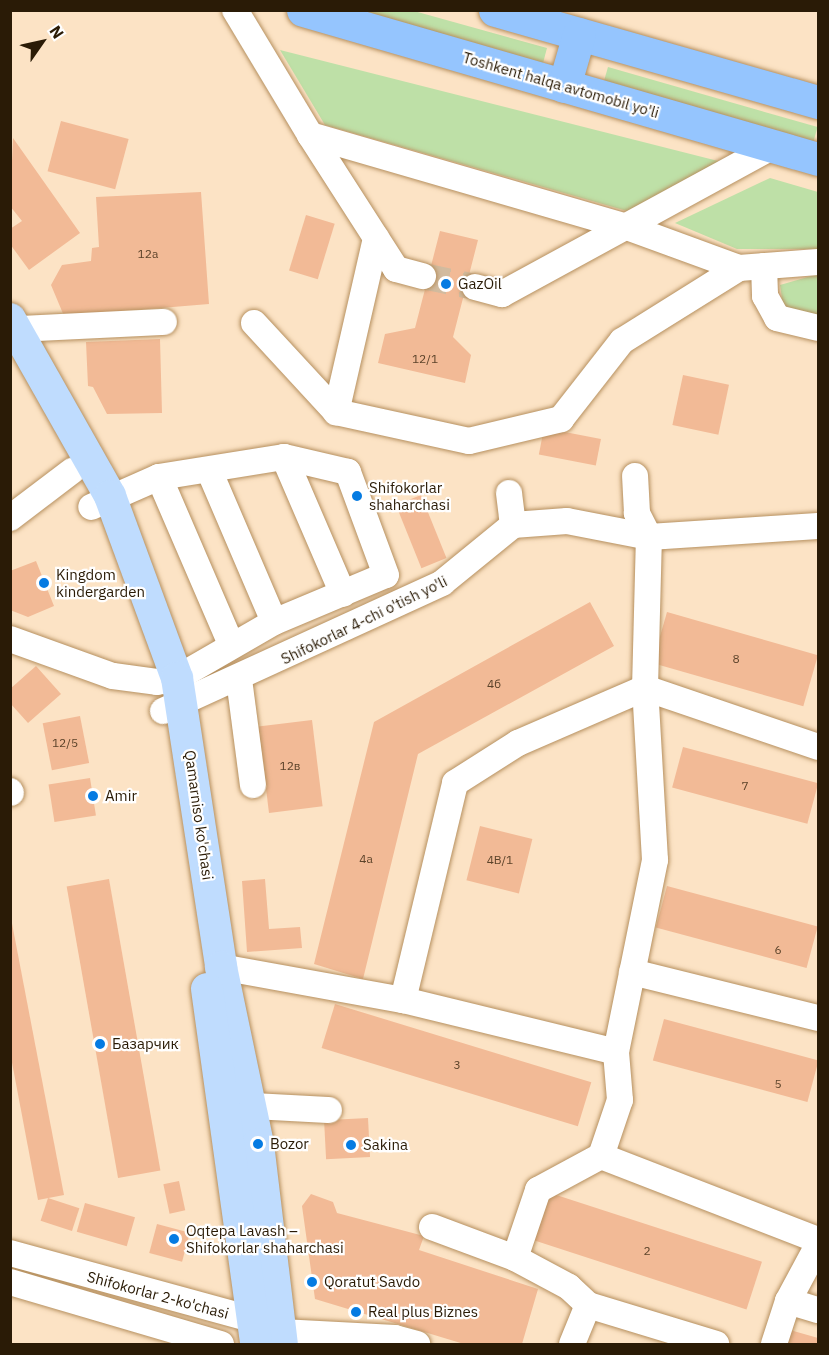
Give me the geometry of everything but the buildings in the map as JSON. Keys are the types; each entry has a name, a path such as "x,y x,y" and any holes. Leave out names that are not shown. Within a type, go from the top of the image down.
{"highway":[{"name":"Toshkent halqa avtomobil yo'li","path":"303,10 819,159"},
{"path":"495,10 819,102"},
{"path":"564,86 579,34"}],"main road":[{"name":"Qamarniso ko'chasi","path":"13,335 72,471 100,502"},
{"name":"Qamarniso ko'chasi","path":"13,335 100,502 170,694 221,967 252,1106 266,1337"},
{"name":"Qamarniso ko'chasi","path":"170,694 266,1337"}],"street":[{"path":"235,10 310,135 396,269 423,276"},
{"path":"310,135 627,227 751,267 819,262"},
{"path":"475,287 502,294 773,146"},
{"path":"336,412 376,238"},
{"path":"751,267 777,318 819,328"},
{"path":"254,323 336,412 469,441 561,419 622,341 751,267"},
{"path":"13,335 164,322"},
{"path":"10,639 170,694 231,644 274,622 387,575 348,472 284,457 159,477 100,502"},
{"path":"284,457 343,594"},
{"path":"209,470 274,622"},
{"path":"10,518 72,471"},
{"path":"515,1258 538,1190 601,1156 620,1100 616,1052 655,860 645,688 648,537 637,513 635,476"},
{"path":"159,477 231,644"},
{"path":"509,494 513,525 567,521 648,537 819,526"},
{"name":"Shifokorlar 4-chi o'tish yo'li","path":"170,694 239,679 442,584 513,525"},
{"path":"239,679 252,785"},
{"path":"403,1000 455,783 518,742 645,688 819,747"},
{"path":"221,967 403,1000 616,1052"},
{"path":"632,972 819,1018"},
{"path":"252,1106 328,1110"},
{"path":"601,1156 819,1243 788,1301 774,1344"},
{"path":"432,1227 515,1258 570,1287 588,1305 716,1344"},
{"name":"Shifokorlar 2-ko'chasi","path":"10,1253 266,1337 395,1338 417,1344"},
{"name":"Shifokorlar 2-ko'chasi","path":"10,1282 221,1344"},
{"path":"788,1301 819,1310"},
{"path":"572,1344 588,1305"}],"green space":[{"path":"358,11 414,11 547,48 543,63"},
{"path":"280,50 722,162 627,211 325,125"},
{"path":"608,67 818,127 813,142 604,81"},
{"path":"770,178 818,192 818,249 737,249 675,223"},
{"path":"818,274 818,319 784,312 780,285"}],"tunnel":[{"path":"423,276 475,287"}],"place":[{"name":"GazOil","path":"446,284"},
{"name":"Shifokorlar shaharchasi","path":"357,496"},
{"name":"Kingdom kindergarden","path":"44,583"},
{"name":"Amir","path":"93,796"},
{"name":"Базарчик","path":"100,1044"},
{"name":"Bozor","path":"258,1144"},
{"name":"Sakina","path":"351,1145"},
{"name":"Oqtepa Lavash – Shifokorlar shaharchasi","path":"174,1239"},
{"name":"Qoratut Savdo","path":"312,1282"},
{"name":"Real plus Biznes","path":"356,1312"}]}
